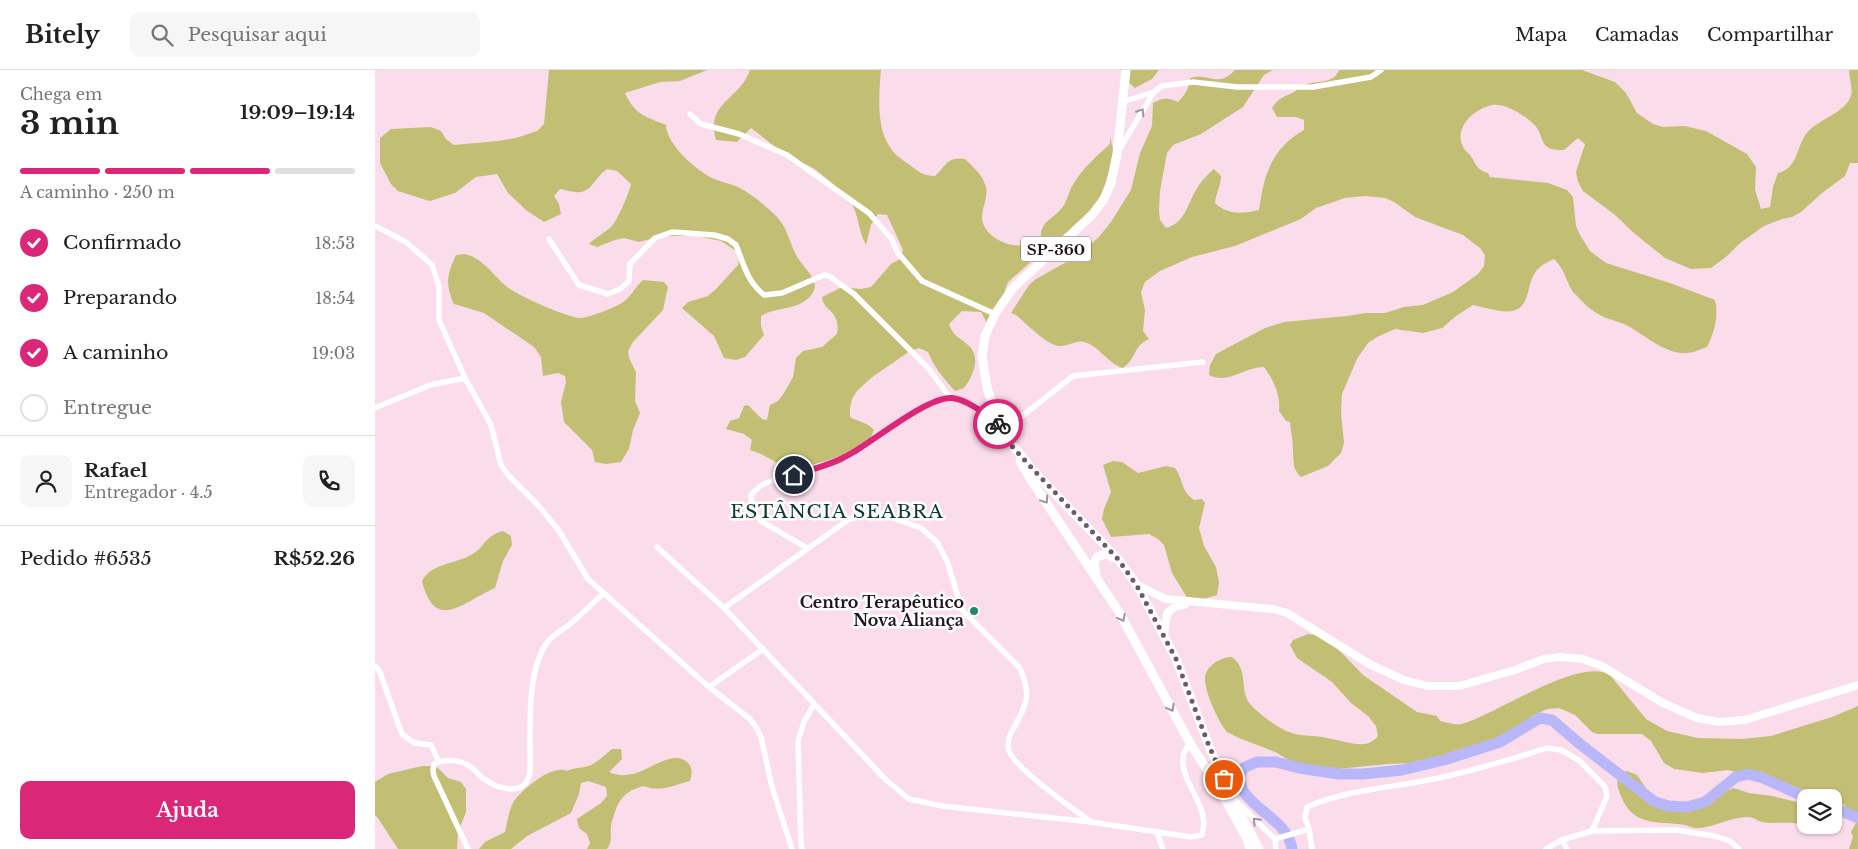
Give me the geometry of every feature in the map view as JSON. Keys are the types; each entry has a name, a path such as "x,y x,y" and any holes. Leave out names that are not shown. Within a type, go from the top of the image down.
{"main road":[{"name":"SP-360","path":"1126,70 1117,154 1104,199 1092,215 1013,288 995,314 985,336 982,357 987,386 1002,432 1031,480 1097,576 1119,612 1190,743 1247,838 1250,849"},
{"name":"SP-360","path":"1010,444 1118,559 1137,586 1176,659 1209,746 1231,796 1259,849"},
{"path":"1097,576 1094,564 1097,557 1105,554 1118,559"},
{"path":"1137,586 1166,599 1273,609 1287,613 1371,665 1404,680 1427,686 1459,686 1515,670 1544,659 1561,656 1583,659 1602,666 1663,703 1697,718 1719,722 1745,720 1858,685"},
{"path":"1164,636 1167,613 1176,606 1194,603"}],"street":[{"path":"1123,102 1153,92 1162,86 1193,82 1237,87 1313,87 1371,78 1381,70"},
{"path":"1117,154 1153,92"},
{"path":"690,114 701,124 739,134 787,155 869,213 891,238 898,253 922,281 995,314"},
{"path":"375,226 406,242 432,264 439,286 439,320 465,378 491,425 501,466 539,506 559,531 588,579 709,686 750,719 756,727 761,737 772,787 792,849"},
{"path":"549,239 579,285 608,294 620,289 629,281 630,264 655,238 672,232 709,234 728,239 736,245 754,287 764,295 782,293 823,275 829,276 854,294 916,356 933,374 951,398"},
{"path":"1002,432 1073,376 1203,362"},
{"path":"375,408 430,385 465,378"},
{"path":"807,548 761,522 753,511 751,495 764,484 824,466 851,454 920,409 938,400 951,398 962,400 997,421"},
{"path":"724,608 848,520 863,514 879,513 921,528 937,542 947,561 962,610 1020,668 1028,692 1025,707 1009,738 1009,752 1017,762 1058,799 1091,822"},
{"path":"657,547 724,608 886,780 909,799 942,806 1091,822 1191,837 1202,834 1205,826 1202,811 1183,767 1184,753 1190,743"},
{"path":"468,849 433,771 434,764 454,760 470,766 486,781 500,787 516,790 525,784 530,773 533,676 539,656 548,641 572,623 604,593"},
{"path":"709,686 763,649"},
{"path":"375,666 379,670 402,734 414,743 431,745 439,762"},
{"path":"802,849 798,741 804,722 814,704"},
{"path":"1311,849 1309,829 1305,818 1307,807 1322,800 1431,780 1547,748 1561,750 1580,761 1605,787 1607,796 1592,831"},
{"path":"1231,796 1275,840 1276,849"},
{"path":"1275,840 1309,829"},
{"path":"1546,849 1562,840 1592,831 1676,830 1714,836 1730,841 1739,849"},
{"path":"1157,832 1163,849"},
{"path":"1562,840 1567,849"}],"shaded area":[{"path":"549,70 707,70 680,81 660,82 625,93 632,106 641,114 666,125 671,140 690,163 712,178 743,190 759,200 777,217 784,227 797,256 814,281 815,285 812,294 801,303 761,316 761,326 764,335 745,357 736,360 724,358 714,336 682,308 688,302 708,296 717,288 738,265 739,259 736,251 721,241 697,236 662,236 639,242 624,238 597,247 589,244 611,227 628,194 631,184 617,171 607,169 584,191 575,192 560,189 554,196 559,204 561,214 544,222 526,210 508,193 497,174 476,177 455,193 430,201 398,191 391,184 380,163 380,138 391,129 431,127 441,131 446,139 454,145 516,138 537,131 544,124"},
{"path":"750,70 881,70 880,121 882,130 892,150 917,170 930,176 935,176 947,163 954,159 965,159 985,183 986,195 982,214 983,224 997,239 1011,245 1027,245 1041,237 1045,224 1063,207 1075,181 1110,144 1110,137 1114,153 1099,202 1066,234 1050,245 1008,282 1004,300 989,327 981,312 962,311 949,324 955,334 968,345 975,355 973,372 964,388 955,391 933,363 928,352 919,348 910,351 871,378 857,391 852,399 850,417 874,430 870,439 849,457 841,463 832,466 804,467 790,470 750,450 752,440 744,434 726,429 730,421 739,418 744,406 748,405 762,419 767,420 770,405 778,401 793,377 796,358 803,351 822,347 837,334 838,326 834,315 825,306 822,297 842,287 861,289 871,287 891,264 900,259 903,250 887,215 878,214 871,225 866,245 853,206 843,193 813,168 778,149 751,128 737,142 716,140 715,117 719,109 745,80"},
{"path":"1128,70 1159,70 1152,79 1135,88 1128,82"},
{"path":"1235,70 1273,70 1264,75 1243,107 1201,134 1173,145 1167,153 1160,191 1159,210 1160,220 1166,228 1172,226 1181,218 1204,178 1214,169 1221,176 1215,203 1230,212 1259,210 1263,185 1271,164 1284,146 1304,130 1304,120 1296,117 1277,117 1272,108 1279,100 1303,86 1333,78 1339,70 1582,70 1615,82 1626,93 1637,113 1653,124 1663,127 1685,126 1706,131 1747,154 1756,167 1755,190 1761,209 1770,207 1773,187 1778,173 1785,170 1793,162 1803,139 1810,129 1840,110 1849,100 1852,89 1849,70 1858,70 1858,163 1850,163 1845,176 1801,212 1764,226 1740,243 1711,268 1691,269 1665,258 1615,215 1583,191 1578,182 1576,172 1585,144 1578,138 1564,150 1552,149 1544,144 1534,124 1517,112 1504,106 1492,105 1485,107 1471,116 1462,128 1461,135 1461,142 1465,150 1479,168 1488,173 1490,177 1548,183 1567,190 1573,197 1576,226 1580,235 1590,251 1606,263 1670,283 1715,300 1716,318 1710,342 1707,347 1695,352 1675,352 1662,347 1626,325 1599,315 1575,294 1554,259 1537,271 1532,278 1525,300 1518,309 1503,311 1473,305 1442,328 1423,333 1395,329 1368,343 1357,359 1342,394 1341,413 1344,443 1341,453 1328,466 1301,477 1294,465 1290,422 1286,421 1279,411 1278,393 1264,367 1230,377 1216,378 1209,375 1210,365 1216,354 1265,328 1284,322 1365,313 1385,313 1404,307 1423,305 1453,292 1478,274 1484,266 1485,255 1480,248 1463,235 1415,217 1385,198 1365,196 1345,198 1316,208 1301,219 1235,246 1192,257 1160,271 1145,282 1141,292 1145,310 1143,331 1149,339 1137,349 1131,360 1123,368 1117,366 1094,347 1084,342 1061,346 1050,343 1011,313 1029,285 1036,279 1077,256 1099,237 1111,222 1131,190 1140,153 1152,126 1153,103 1165,99 1178,102 1189,85 1190,78 1218,79 1229,76"},
{"path":"465,254 483,263 506,286 520,295 565,314 580,318 607,310 622,303 643,280 664,282 668,287 663,310 633,342 628,351 629,358 636,372 635,401 640,413 633,430 629,449 621,462 606,464 595,462 592,450 564,422 561,402 566,382 565,376 558,373 543,376 541,357 534,347 484,313 454,304 448,285 449,274 456,255"},
{"path":"1113,461 1122,462 1138,473 1166,466 1175,468 1186,492 1194,500 1202,499 1205,503 1199,528 1204,546 1216,567 1219,582 1217,595 1197,601 1188,599 1172,573 1164,545 1149,534 1111,537 1102,519 1111,492 1103,465"},
{"path":"503,531 511,536 512,545 503,561 495,588 452,609 443,610 435,606 428,597 422,581 426,575 443,565 475,553 488,539 496,533"},
{"path":"1308,634 1320,636 1338,649 1363,675 1417,712 1437,716 1440,721 1454,724 1462,724 1477,719 1559,680 1579,673 1596,671 1610,675 1646,719 1667,731 1698,738 1741,739 1771,736 1832,717 1858,706 1858,819 1842,803 1842,789 1801,789 1759,775 1728,770 1703,773 1674,769 1664,763 1651,741 1642,734 1597,734 1592,732 1575,715 1559,708 1547,709 1532,716 1518,732 1467,755 1415,763 1328,770 1296,764 1275,752 1227,732 1212,706 1205,683 1206,673 1215,662 1223,658 1232,657 1241,668 1245,693 1251,705 1285,730 1298,735 1360,744 1371,742 1375,739 1378,736 1376,726 1368,716 1351,703 1332,682 1297,658 1290,645 1293,640"},
{"path":"612,749 621,749 622,759 609,772 622,775 632,774 662,761 676,758 683,759 690,765 692,771 690,781 662,789 644,786 628,792 621,799 616,809 611,825 611,840 607,849 587,849 590,843 587,834 579,828 577,819 601,803 607,796 606,787 588,781 581,783 579,794 571,813 527,836 511,849 479,849 485,842 505,832 509,812 514,801 531,784 554,771 567,771 591,765"},
{"path":"422,766 436,766 448,778 461,782 466,789 466,812 458,832 457,849 398,849 375,815 375,782 388,774"},
{"path":"1627,771 1637,775 1654,800 1685,807 1701,806 1710,803 1726,791 1734,788 1749,793 1797,802 1797,824 1766,823 1748,817 1736,818 1697,828 1681,824 1644,820 1631,812 1618,790 1618,778 1622,772"},
{"path":"1858,819 1858,849 1849,849 1853,837 1851,832"}],"waterway":[{"path":"1292,849 1285,832 1243,790 1239,777 1243,768 1257,762 1276,762 1299,768 1339,774 1363,774 1402,770 1444,760 1500,742 1540,718 1552,720 1655,802 1669,806 1687,807 1705,802 1736,777 1748,774 1763,778 1797,793"},
{"path":"1842,811 1858,818"}],"way so far":[{"path":"998,424 1010,444 1118,559 1137,586 1176,659 1209,746 1224,779"}],"place":[{"name":"Centro Terapêutico Nova Aliança","path":"974,611"}],"district":[{"name":"ESTÂNCIA SEABRA","path":"837,511"}],"route":[{"path":"794,475 824,466 851,454 920,409 938,400 951,398 962,400 997,421 998,424"}]}
